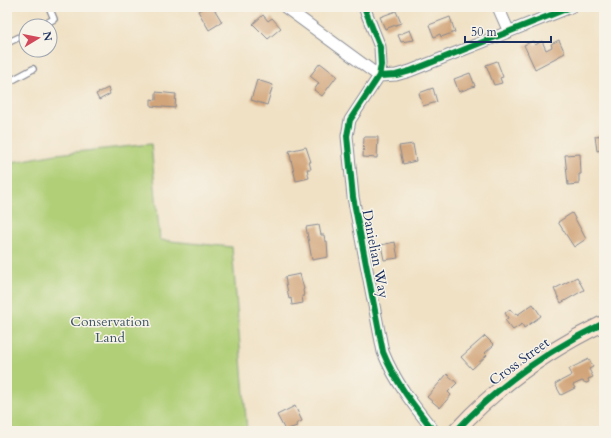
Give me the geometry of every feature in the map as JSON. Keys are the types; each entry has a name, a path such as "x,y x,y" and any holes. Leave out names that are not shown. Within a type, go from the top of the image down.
{"street":[{"path":"285,7 379,76 396,75 410,71 571,7"},
{"path":"364,7 380,46 381,65 379,76"},
{"path":"498,7 509,32"},
{"name":"Danielian Way","path":"379,76 348,125 347,136 353,197 383,352 401,389 434,431"},
{"name":"Cross Street","path":"456,431 501,387 561,346 604,323"}],"lane":[{"path":"49,7 54,18"},
{"path":"7,44 18,38"},
{"path":"7,83 33,69"}],"green space":[{"name":"Conservation Land","path":"151,144 160,240 232,247 247,431 7,431 7,163 56,154"}],"building":[{"path":"205,7 213,7 222,22 209,30 198,11"},
{"path":"396,11 401,23 385,29 380,17"},
{"path":"263,15 268,21 272,18 281,28 268,39 253,24"},
{"path":"450,17 455,32 441,37 440,34 434,37 429,25"},
{"path":"410,30 414,40 401,42 398,35"},
{"path":"559,40 565,53 535,69 524,45 533,41 535,45 542,41 546,50 552,47 551,44"},
{"path":"497,61 503,77 500,78 502,83 494,85 486,65"},
{"path":"320,63 337,76 322,96 314,90 319,83 310,76"},
{"path":"470,73 475,86 459,92 454,79"},
{"path":"257,80 273,85 267,105 251,100"},
{"path":"108,88 110,94 99,100 96,94"},
{"path":"433,88 437,102 423,106 419,93"},
{"path":"156,92 176,94 175,108 151,106 151,99 156,100"},
{"path":"604,135 604,149 597,151 595,136"},
{"path":"364,137 378,137 377,158 363,157"},
{"path":"413,144 416,161 403,164 399,146"},
{"path":"306,147 311,162 309,162 311,169 307,169 309,178 296,181 289,151"},
{"path":"580,154 581,174 579,174 579,184 568,185 565,155"},
{"path":"572,213 586,239 574,247 558,222"},
{"path":"319,225 321,235 324,235 325,241 327,241 328,257 312,260 306,227"},
{"path":"395,242 398,258 384,260 381,245"},
{"path":"300,274 304,289 304,296 302,296 303,303 292,305 291,298 289,299 285,277"},
{"path":"577,277 584,290 561,303 554,289"},
{"path":"533,304 541,316 524,328 522,324 513,330 505,320 508,318 505,313 510,309 517,315"},
{"path":"485,336 494,345 485,353 487,355 472,369 461,357"},
{"path":"589,359 593,367 589,369 593,377 588,379 589,382 586,383 582,381 573,385 575,388 561,395 555,384 572,375 569,369"},
{"path":"447,374 457,383 448,392 451,395 440,408 427,397"},
{"path":"295,406 302,421 296,424 297,426 285,430 277,415"}],"cycle path":[{"path":"364,7 380,47 381,65 379,76 350,120 347,136 353,197 383,352 399,384 434,431"},
{"path":"379,76 396,75 410,71 571,7"},
{"path":"456,431 472,414 525,370 563,345 604,323"}]}
